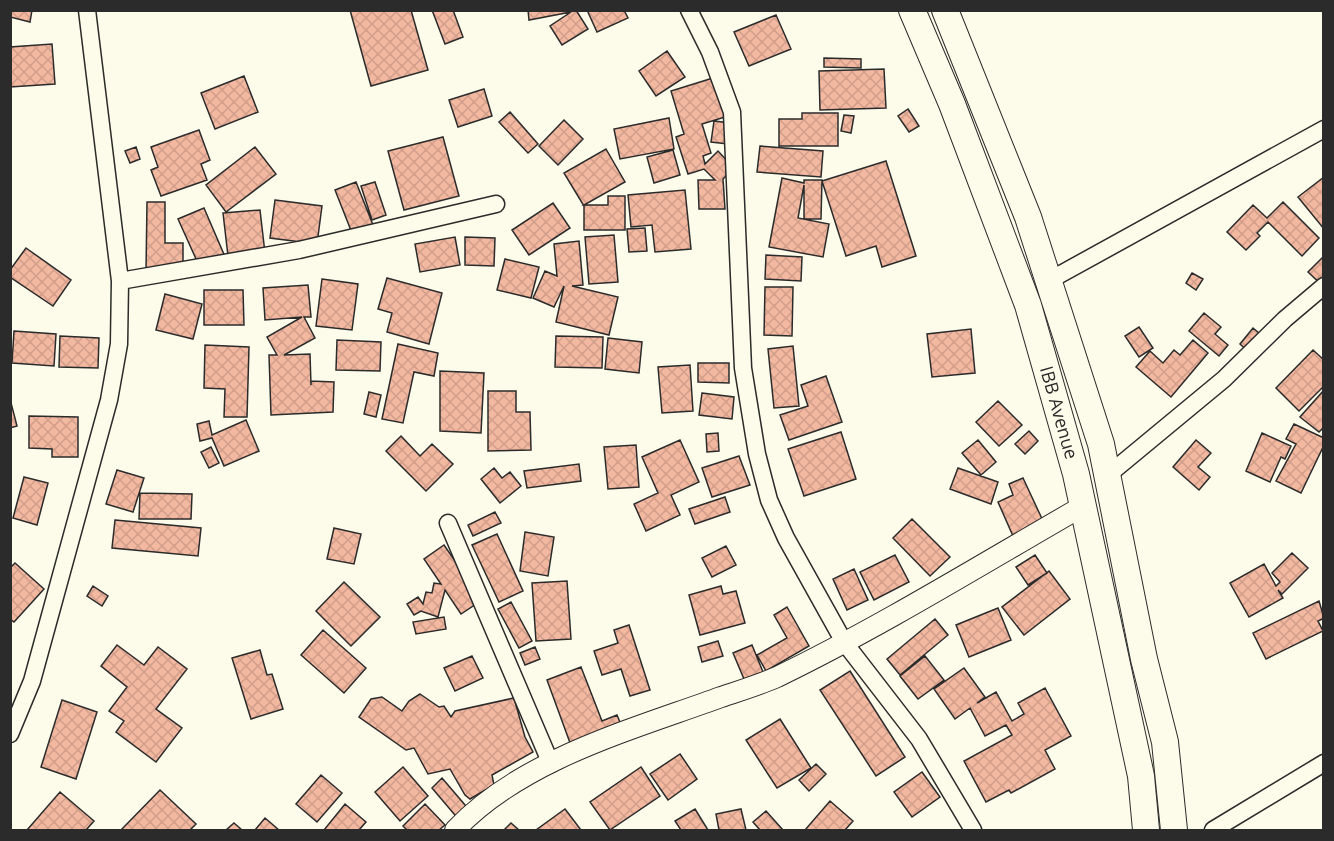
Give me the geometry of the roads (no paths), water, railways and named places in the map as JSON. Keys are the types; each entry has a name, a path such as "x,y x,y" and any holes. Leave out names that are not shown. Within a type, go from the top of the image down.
{"main road":[{"name":"IBB Avenue","path":"912,10 952,104 1028,305 1083,506 1141,776 1146,831"},
{"path":"945,10 1028,217 1101,444 1144,659 1165,742 1174,831"}],"street":[{"path":"10,734 32,681 109,400 119,344 120,280 87,10"},
{"path":"689,10 710,52 732,112 742,368 757,454 769,500 786,538 844,642 919,739 973,831"},
{"path":"1050,280 1323,129"},
{"path":"120,280 299,250 496,204"},
{"path":"1108,475 1224,380 1285,319 1323,286"},
{"path":"455,831 502,789 599,742 774,678 844,642 1083,506"},
{"path":"448,523 551,764"},
{"path":"1213,831 1323,763"}]}
